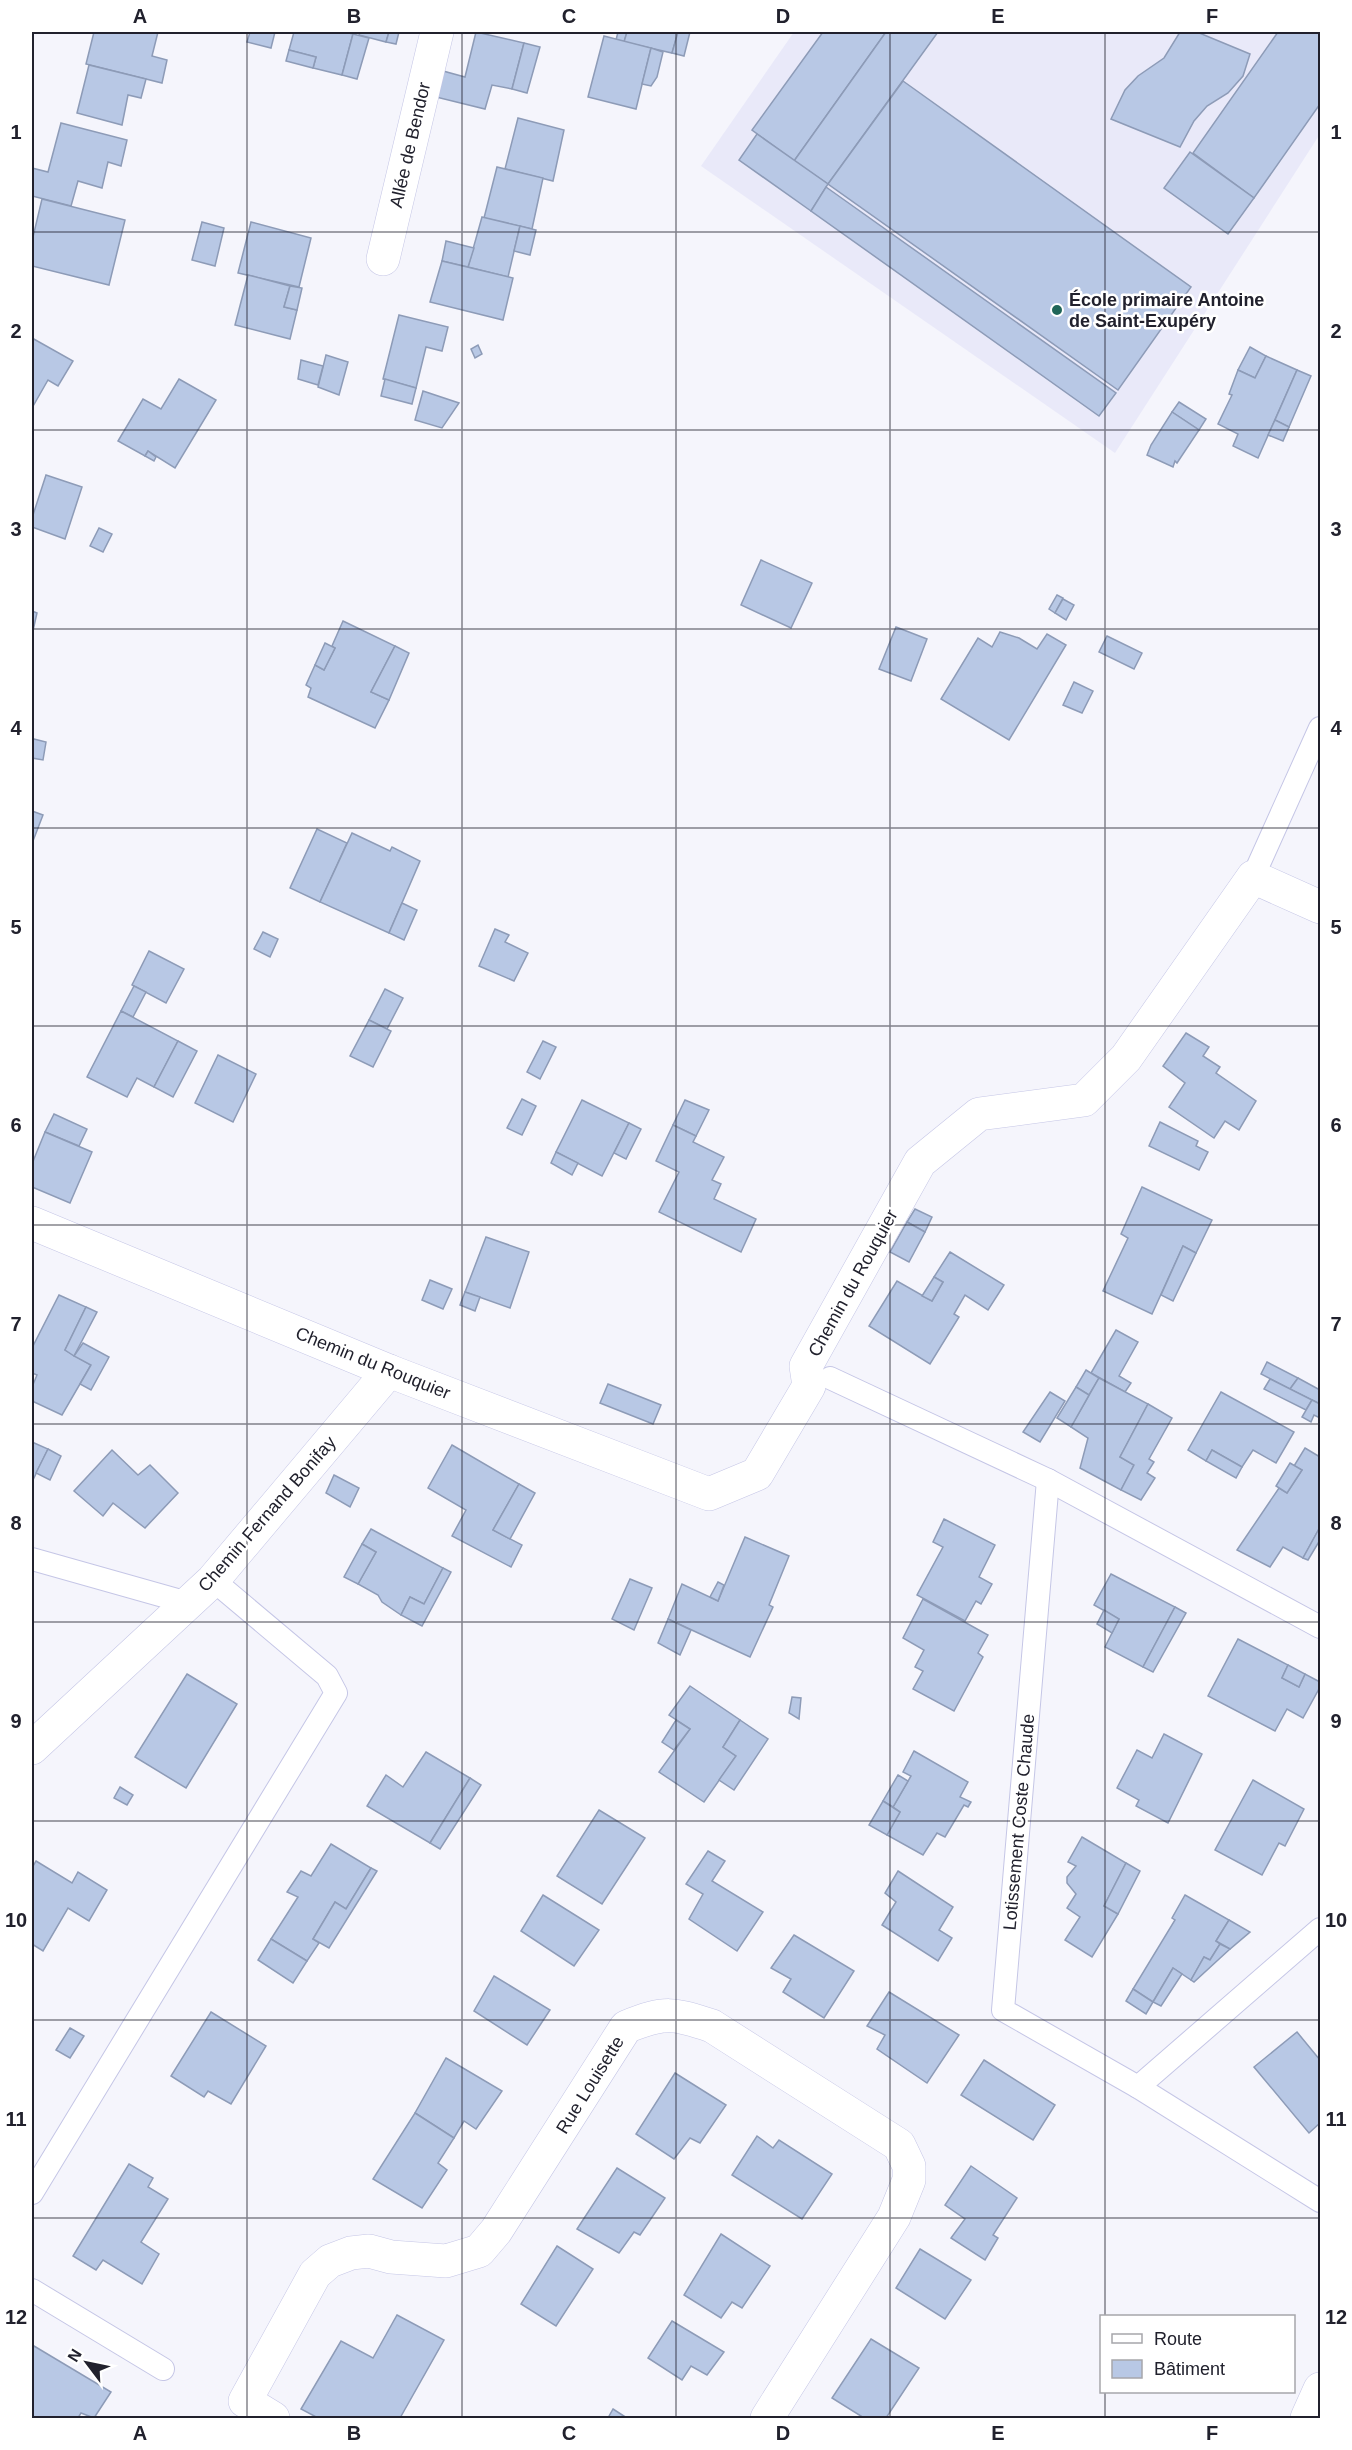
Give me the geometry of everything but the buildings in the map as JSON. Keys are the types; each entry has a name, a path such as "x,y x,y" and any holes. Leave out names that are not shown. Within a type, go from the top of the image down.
{"street":[{"name":"Allée de Bendor","path":"383,258 437,32"},
{"path":"1254,877 1320,907"},
{"name":"Chemin du Rouquier","path":"32,1223 390,1371 710,1494 757,1474 809,1386 806,1366 920,1162 979,1114 1083,1100 1126,1058 1254,877"},
{"name":"Chemin Fernand Bonifay","path":"32,1748 213,1580 390,1371"},
{"name":"Rue Louisette","path":"273,2418 245,2401 315,2274 330,2261 351,2253 369,2251 391,2257 446,2261 479,2251 496,2231 626,2027 654,2016 680,2015 712,2026 899,2145 909,2166 909,2180 894,2217 767,2418"},
{"path":"1307,2418 1320,2389"}],"lane":[{"path":"1254,877 1320,728"},
{"path":"831,1378 1048,1480 1320,1627"},
{"name":"Lotissement Coste Chaude","path":"1048,1480 1003,2010 1138,2087 1320,2201"},
{"path":"32,1559 188,1604"},
{"path":"32,2193 336,1693 327,1676 213,1580"},
{"path":"1138,2087 1320,1929"},
{"path":"32,2290 163,2369"}],"shaded area":[{"name":"École primaire Antoine de Saint-Exupéry","path":"794,32 1320,32 1320,134 1115,453 701,166"}],"place":[{"name":"École primaire Antoine de Saint-Exupéry","path":"1057,310"}]}
